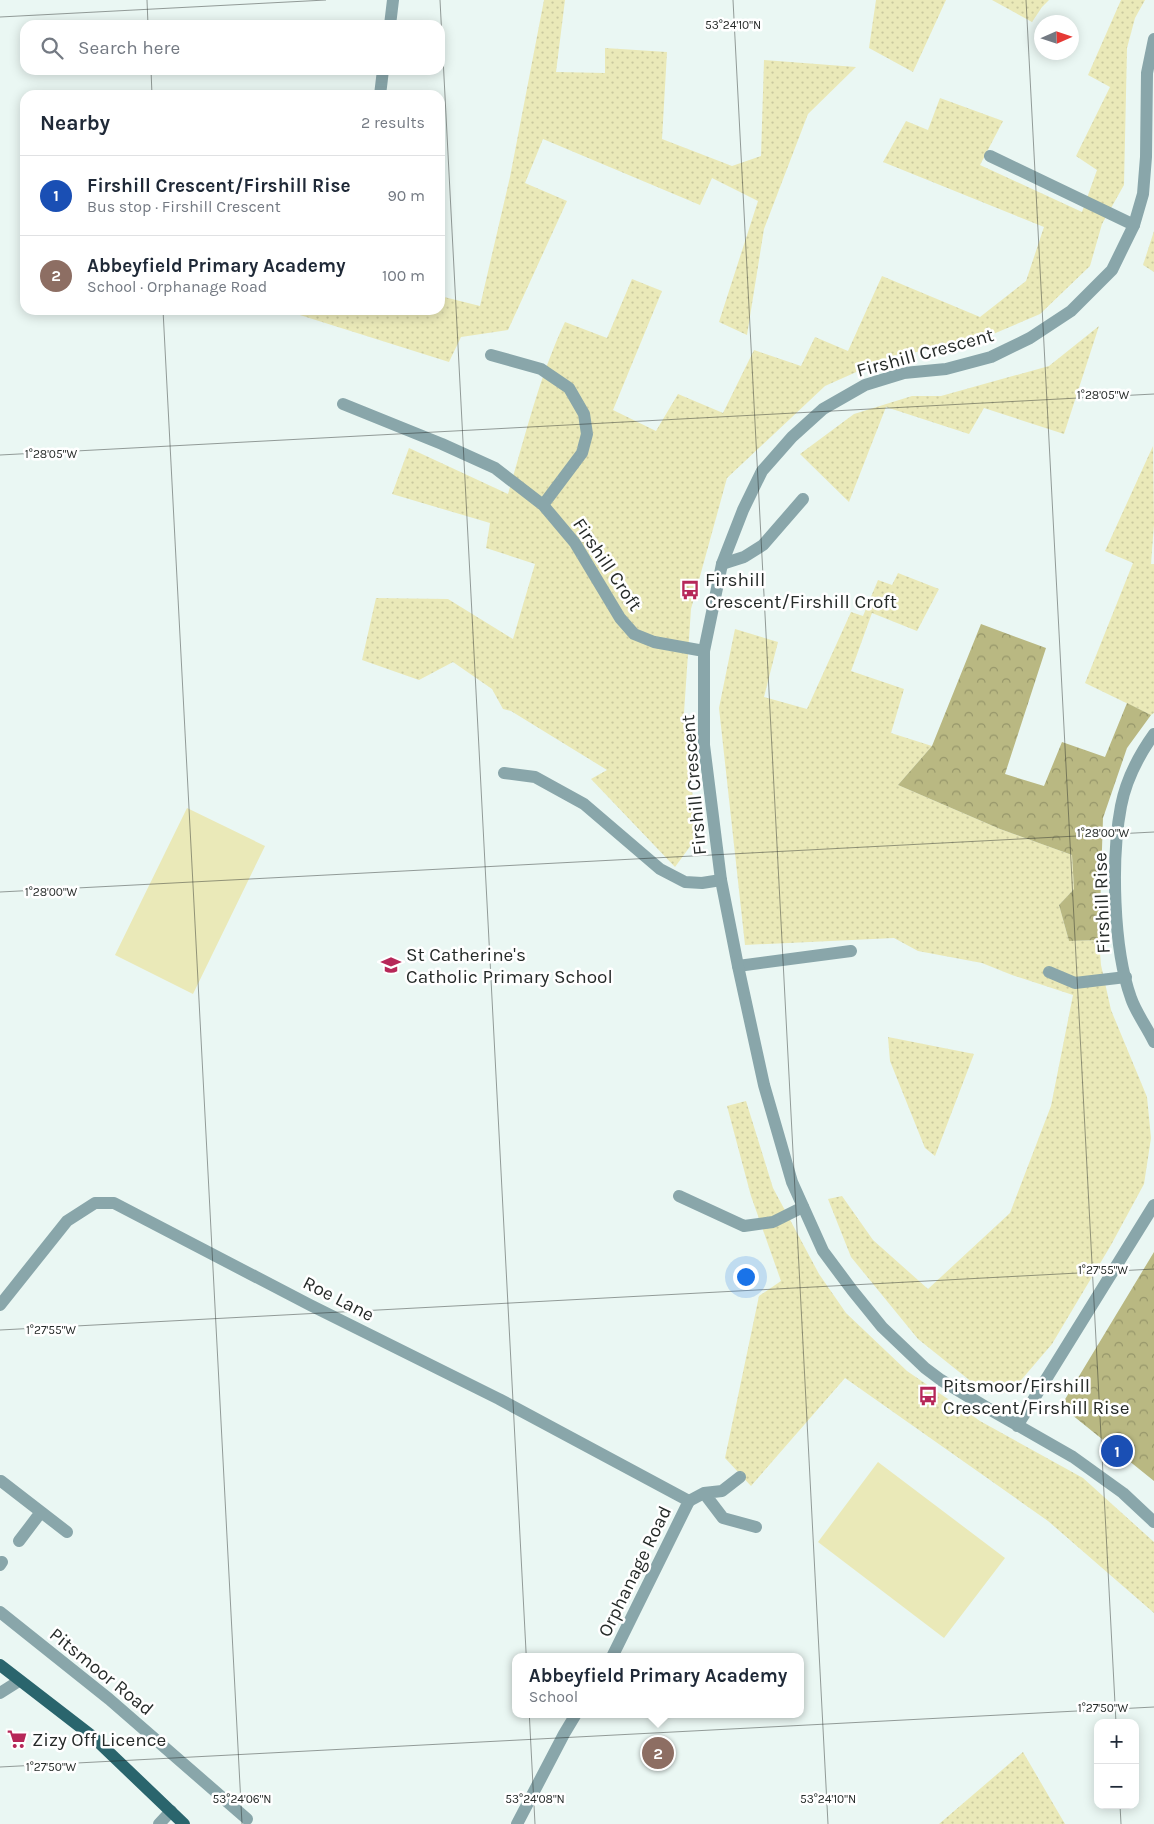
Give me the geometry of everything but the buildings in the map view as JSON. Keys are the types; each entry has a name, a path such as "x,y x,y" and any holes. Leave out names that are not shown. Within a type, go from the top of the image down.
{"main road":[{"path":"0,1665 92,1736 184,1824"}],"street":[{"path":"391,20 393,0"},
{"name":"Firshill Crescent","path":"1154,39 1147,73 1146,157 1143,194 1134,225 1112,270 1071,310 1030,338 991,357 946,369 904,374 865,385 823,409 792,437 762,471 743,510 722,564 704,651 704,745 721,880 738,966 764,1085 792,1182 823,1251 882,1327 925,1368 941,1380 1017,1426 1073,1457 1123,1493 1154,1522"},
{"path":"381,90 382,75"},
{"path":"990,156 1134,225"},
{"path":"491,355 541,368 569,388 584,414 587,434 582,453 543,506"},
{"name":"Firshill Croft","path":"343,404 442,444 495,468 543,506 575,542 620,618 634,634 654,642 704,651"},
{"path":"722,564 744,557 764,545 803,499"},
{"name":"Firshill Rise","path":"1154,734 1138,756 1121,805 1115,862 1120,957 1131,999 1154,1042"},
{"path":"504,773 535,777 584,804 660,869 685,882 702,883 721,880"},
{"path":"738,966 851,951"},
{"path":"1049,972 1075,983 1126,976"},
{"path":"680,1196 744,1226 773,1222 803,1207"},
{"name":"Roe Lane","path":"0,1305 67,1221 95,1203 114,1203 310,1305 499,1399 689,1501"},
{"path":"1017,1426 1154,1205"},
{"path":"689,1501 704,1493 722,1491 740,1477"},
{"path":"1,1481 67,1532"},
{"path":"704,1493 723,1518 756,1527"},
{"name":"Orphanage Road","path":"614,1653 689,1501"},
{"path":"18,1541 41,1512"},
{"name":"Pitsmoor Road","path":"0,1612 109,1699 247,1819"},
{"path":"0,1693 19,1681"},
{"path":"517,1824 574,1718"},
{"path":"159,1824 171,1811"}],"green space":[{"path":"544,0 565,0 556,72 605,73 605,48 667,52 662,139 732,166 761,156 764,60 856,67 808,114 764,229 747,335 719,322 758,201 712,178 700,205 543,139 525,183 567,201 508,330 461,337 449,362 300,315 445,315 445,297 480,306 510,177"},
{"path":"876,0 946,0 913,72 869,48"},
{"path":"992,0 1049,0 1037,15 1034,15 1032,22"},
{"path":"1121,0 1145,0 1135,18 1127,48 1124,185 1102,224 1090,266 1040,314 972,343 892,356 825,386 727,478 691,609 684,713 697,837 675,867 591,779 607,770 511,711 503,709 492,689 453,662 419,680 362,660 376,598 448,599 513,639 535,564 486,548 490,523 392,494 409,448 508,494 540,386 565,322 607,338 632,279 662,291 613,410 656,431 678,394 723,413 754,350 801,366 815,337 848,351 882,276 980,317 1026,281 1044,227 883,162 906,121 928,130 940,98 1003,121 980,165 1082,212 1097,170 1076,156 1110,87 1088,75"},
{"path":"1154,231 1154,272 1143,265"},
{"path":"1099,326 1064,434 984,408 969,434 886,407 849,502 800,454 854,414 912,396 941,396 1049,366"},
{"path":"1153,446 1154,524 1151,564 1154,564 1154,713 1151,715 1085,683 1133,563 1105,551"},
{"path":"898,573 939,589 917,631 872,613 851,671 904,689 891,733 932,746 898,785 1000,829 1072,855 1074,889 1059,905 1069,941 1099,940 1101,965 1111,1010 1147,1097 1151,1138 1144,1184 1111,1245 1052,1344 1010,1393 983,1391 918,1339 851,1257 828,1199 842,1196 873,1240 928,1289 1010,1213 1051,1106 1073,995 982,963 918,951 894,938 745,945 719,708 735,629 778,642 764,697 807,709 851,612 863,616 878,580 892,585"},
{"path":"981,624 1046,648 1005,774 1044,786 1062,742 1105,757 1127,703 1151,715 1127,748 1103,818 1099,940 1069,941 1059,905 1074,889 1072,855 1000,829 898,785 932,746"},
{"path":"187,808 265,846 193,994 115,955"},
{"path":"888,1037 974,1054 935,1156 925,1148 890,1061"},
{"path":"746,1101 773,1188 819,1274 846,1313 907,1371 980,1421 1083,1478 1154,1542 1154,1613 1048,1521 845,1378 751,1486 725,1458 759,1296 781,1281 751,1196 727,1106"},
{"path":"1154,1252 1154,1481 1061,1406"},
{"path":"878,1462 1005,1558 944,1638 818,1542"},
{"path":"1023,1752 1065,1824 939,1824"}],"place":[{"name":"Firshill Crescent/Firshill Croft","path":"690,590"},
{"name":"St Catherine's Catholic Primary School","path":"391,965"},
{"name":"Pitsmoor/Firshill Crescent/Firshill Rise","path":"928,1396"},
{"name":"Firshill Crescent/Firshill Rise","path":"1117,1451"},
{"name":"Zizy Off Licence","path":"17,1739"},
{"name":"Abbeyfield Primary Academy","path":"658,1753"}]}
